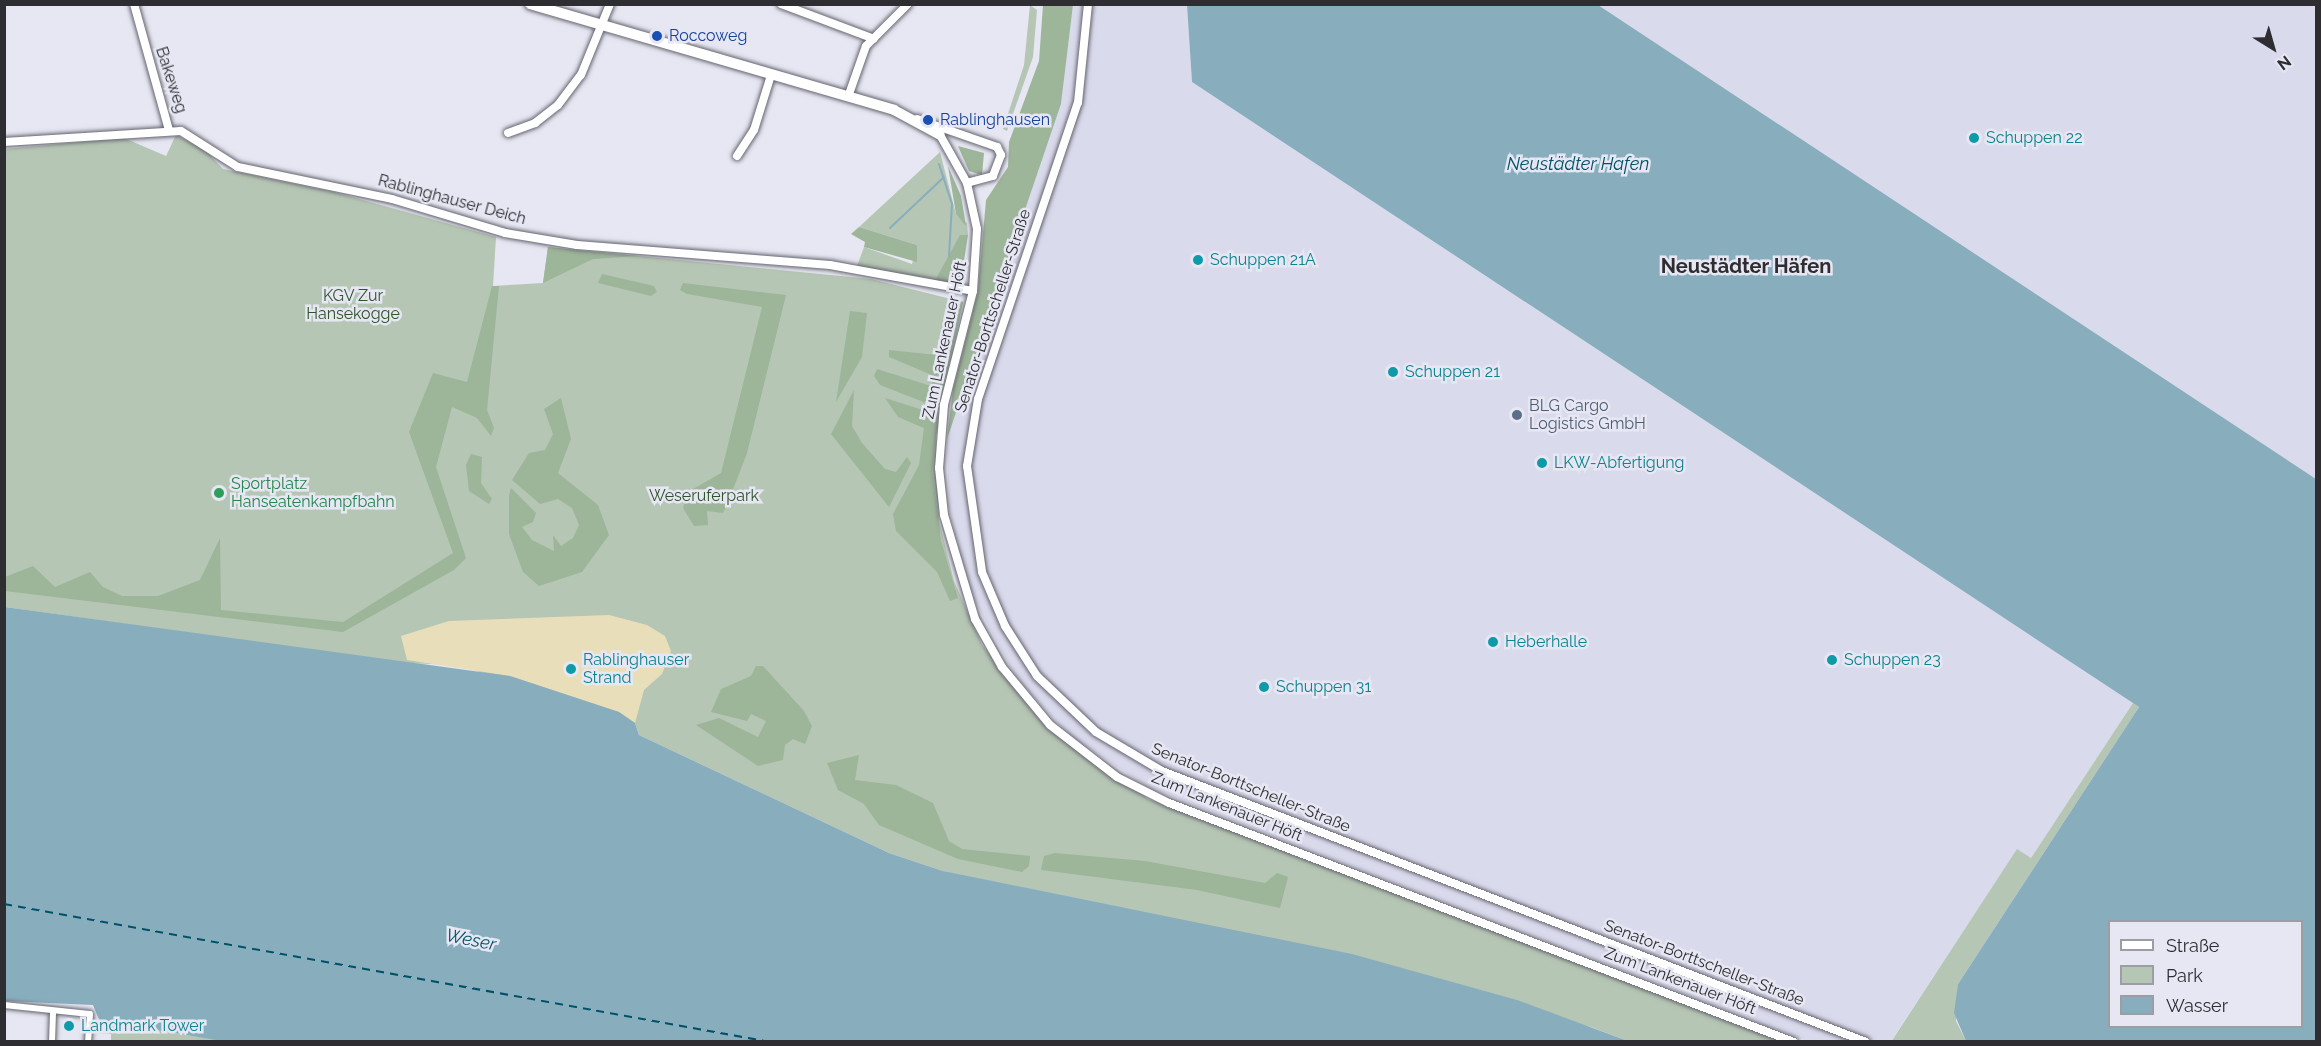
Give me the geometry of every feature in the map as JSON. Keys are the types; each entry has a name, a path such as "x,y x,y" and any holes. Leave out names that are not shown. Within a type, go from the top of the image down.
{"street":[{"name":"Bakeweg","path":"134,4 169,130"},
{"path":"530,4 848,97 997,147 1001,155 993,176 968,183"},
{"path":"508,133 535,123 560,108 581,75 599,25 610,4"},
{"path":"781,4 874,39"},
{"path":"848,97 874,39 908,4"},
{"name":"Senator-Borttscheller-Straße","path":"1088,4 1078,102 978,399 967,466 982,572 1005,626 1037,676 1096,732 1162,771 1866,1041"},
{"path":"737,156 753,130 771,75"},
{"path":"917,119 940,135"},
{"name":"Rablinghauser Deich","path":"4,142 169,130 187,133 238,167 392,199 505,233 577,245 830,265 973,291"},
{"name":"Zum Lankenauer Höft","path":"940,135 968,183 977,229 973,291 944,405 939,468 944,515 975,620 1002,667 1050,725 1117,777 1169,803 1794,1041"},
{"path":"4,1005 90,1014 88,1041"},
{"path":"52,1041 53,1011"}],"shaded area":[{"path":"1073,5 1187,5 1192,82 2133,703 2031,858 2017,850 1891,1041 1807,1041 1151,789 1069,735 1017,679 970,592 949,508 947,439 1061,104"},
{"path":"1598,5 2316,5 2316,479"}],"green space":[{"path":"1030,5 1037,10 1033,57 1007,131 1003,129 1024,65"},
{"path":"1043,5 1073,5 1061,104 947,439 953,389 978,291 986,200 1008,167 1009,142 1039,61"},
{"name":"Weseruferpark","path":"176,135 205,150 223,169 334,192 496,237 493,286 543,283 548,247 871,279 963,302 936,437 939,521 954,581 982,645 1050,730 1148,799 1783,1041 1628,1041 1591,1027 943,871 889,853 639,735 635,723 459,665 403,663 5,607 5,149 124,138 166,156"},
{"path":"958,146 984,153 982,175 969,171"},
{"path":"940,152 956,214 967,223 968,235 960,236 935,280 857,266 864,247 912,264 917,245 859,227"},
{"path":"948,166 961,196 966,226 956,214"},
{"path":"859,227 917,245 917,262 864,247 865,242 851,234"},
{"path":"960,235 968,235 960,287 935,280"},
{"path":"548,247 638,256 593,259 543,283"},
{"path":"602,274 654,286 657,292 651,296 598,283"},
{"path":"683,283 786,295 747,453 723,513 707,511 708,525 694,526 683,508 688,492 721,473 762,307 687,294 680,290"},
{"path":"492,286 499,286 487,410 494,428 491,436 477,418 452,407 436,467 466,558 454,570 343,632 5,591 5,577 33,566 55,587 90,572 103,587 122,596 158,596 200,580 220,538 221,610 343,622 453,553 409,432 433,373 467,382"},
{"path":"955,300 963,302 939,405 932,471 941,541 958,598 950,601 937,572 896,531 893,514 919,465 924,428 898,417 885,398 926,411 926,403 880,385 874,376 877,369 931,386 934,376 889,357 889,350 937,355"},
{"path":"850,311 867,313 862,357 836,402"},
{"path":"854,390 852,426 862,443 885,469 896,472 907,457 911,463 889,507 831,434"},
{"path":"561,398 571,439 558,473 598,505 609,535 582,572 539,586 523,572 509,534 509,495 511,488 536,513 533,522 522,527 532,540 554,551 553,535 561,546 573,538 579,525 572,508 558,499 540,504 512,480 529,453 545,450 553,434 544,409"},
{"path":"471,454 482,457 481,483 492,499 489,504 469,491 466,465"},
{"path":"756,666 763,666 804,711 812,726 805,744 793,739 785,745 783,760 758,766 696,725 719,718 758,737 766,721 751,714 747,721 711,712 721,689 751,676"},
{"path":"2133,703 2139,707 1958,984 1956,1021 1966,1041 1891,1042 2017,849 2031,858"},
{"path":"859,755 855,780 896,785 933,803 949,841 962,849 1030,856 1029,866 1022,872 958,859 879,825 864,804 838,790 827,763"},
{"path":"1055,853 1145,861 1265,883 1277,873 1288,877 1280,908 1197,890 1041,870 1044,856"},
{"path":"113,1023 228,1041 111,1041 111,1034 96,1033 96,1027 110,1030"}],"sand":[{"name":"Rablinghauser Strand","path":"609,615 647,625 665,636 671,651 662,674 644,690 635,723 619,712 510,676 407,660 401,636 449,621"}],"water":[{"name":"Neustädter Hafen","path":"1187,5 1598,5 2316,479 2316,1041 1966,1041 1954,1013 1958,984 2139,707 1192,82"},
{"name":"Weser","path":"5,607 510,676 619,712 635,723 639,735 889,853 943,871 1352,954 1517,1000 1628,1041 228,1042 114,1023 110,1030 103,1029 93,1005 5,1001"}],"waterway":[{"path":"939,164 952,204 949,256"},
{"path":"890,228 944,177"}],"ferry route":[{"path":"4,904 770,1042"}],"place":[{"name":"Roccoweg","path":"657,36"},
{"name":"Rablinghausen","path":"928,120"},
{"name":"Schuppen 22","path":"1974,138"},
{"name":"Schuppen 21A","path":"1198,260"},
{"name":"Schuppen 21","path":"1393,372"},
{"name":"BLG Cargo Logistics GmbH","path":"1517,415"},
{"name":"LKW-Abfertigung","path":"1542,463"},
{"name":"Sportplatz Hanseatenkampfbahn","path":"219,493"},
{"name":"Heberhalle","path":"1493,642"},
{"name":"Schuppen 23","path":"1832,660"},
{"name":"Rablinghauser Strand","path":"571,669"},
{"name":"Schuppen 31","path":"1264,687"},
{"name":"Landmark Tower","path":"69,1026"}],"district":[{"name":"Neustädter Häfen","path":"1746,266"}],"park label":[{"name":"KGV Zur Hansekogge","path":"353,305"}]}
